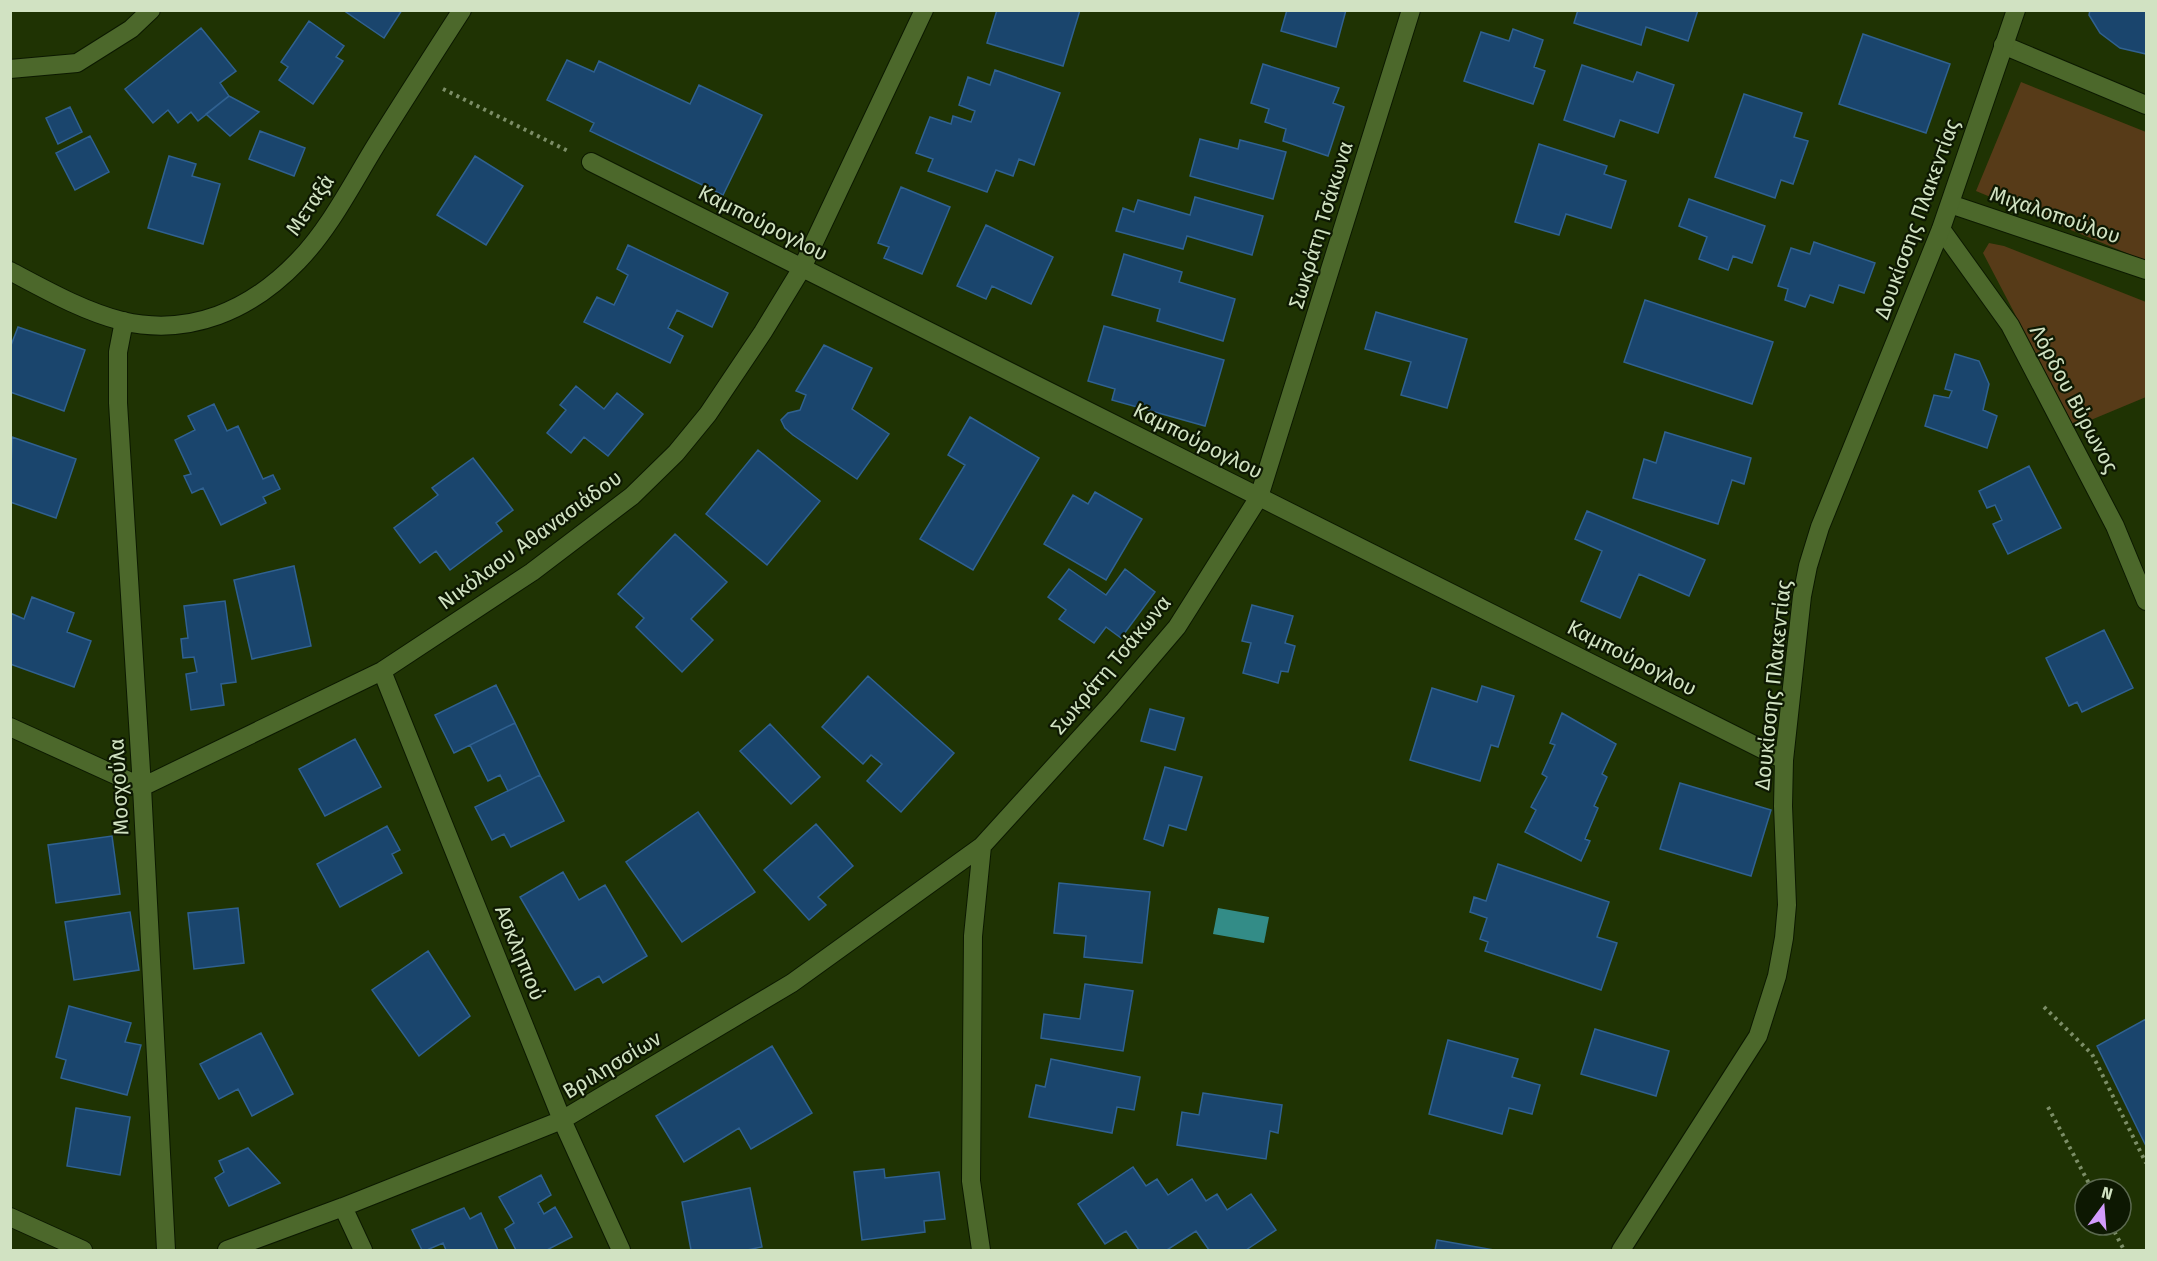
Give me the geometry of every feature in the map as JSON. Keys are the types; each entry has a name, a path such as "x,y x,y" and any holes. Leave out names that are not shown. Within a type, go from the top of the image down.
{"street":[{"path":"10,69 77,63 131,29 151,10"},
{"name":"Μεταξά","path":"10,271 102,315 124,321 153,325 195,323 245,304 274,284 299,260 327,225 462,10"},
{"name":"Νικόλαου Αθανασιάδου","path":"142,787 382,671 532,572 632,496 676,453 708,414 763,332 802,268 924,10"},
{"name":"Σωκράτη Τσάκωνα","path":"982,846 1113,702 1177,627 1259,497 1411,10"},
{"name":"Δουκίσσης Πλακεντίας","path":"1621,1251 1758,1036 1768,1008 1782,947 1787,905 1783,806 1785,760 1802,596 1808,566 1820,527 1941,229 2016,10"},
{"path":"2003,45 2146,105"},
{"name":"Καμπούρογλου","path":"591,162 1785,760"},
{"name":"Μιχαλοπούλου","path":"1950,204 2146,270"},
{"name":"Λόρδου Βύρωνος","path":"1941,229 2010,325 2115,526 2146,601"},
{"name":"Μοσχούλα","path":"124,321 118,352 118,403 142,787 166,1251"},
{"name":"Ασκληπιού","path":"382,671 562,1120 621,1251"},
{"path":"10,727 142,787"},
{"path":"981,1251 971,1181 973,936 982,846"},
{"name":"Βριλησσίων","path":"227,1251 343,1208 562,1120 792,984 982,846"},
{"path":"343,1208 363,1251"},
{"path":"10,1217 83,1251"}],"path":[{"path":"419,76 591,162"},
{"path":"2044,1007 2092,1054 2146,1163"},
{"path":"2048,1107 2086,1177"},
{"path":"2117,1237 2124,1251"}],"shaded area":[{"path":"2021,82 2146,132 2146,261 1976,191"},
{"path":"1989,243 2004,246 2146,302 2146,397 2074,427 1983,253"}],"water":[{"path":"1218,908 1269,917 1264,943 1213,934"}],"building":[{"path":"343,10 402,10 384,38"},
{"path":"997,10 1080,10 1063,66 987,43"},
{"path":"1287,10 1346,10 1336,47 1281,31"},
{"path":"1578,10 1698,10 1688,41 1646,27 1641,45 1574,23"},
{"path":"2090,10 2146,10 2146,54 2120,48 2100,33 2089,15"},
{"path":"309,21 344,46 336,57 343,61 313,104 279,80 288,67 281,62"},
{"path":"201,28 236,71 220,83 229,96 198,121 191,112 178,123 168,110 153,123 125,89"},
{"path":"1513,29 1543,40 1534,67 1545,71 1533,104 1464,81 1481,32 1509,41"},
{"path":"1863,34 1950,64 1926,133 1839,104"},
{"path":"567,60 594,72 599,61 690,104 699,85 762,115 723,195 590,131 594,123 547,100"},
{"path":"1263,64 1339,88 1333,103 1344,107 1328,156 1283,141 1286,129 1265,122 1269,109 1251,103"},
{"path":"1582,65 1633,82 1637,72 1674,85 1658,133 1620,120 1614,137 1564,120"},
{"path":"995,70 1060,93 1034,165 1019,159 1013,176 996,170 987,192 928,171 933,159 916,153 930,117 951,124 953,116 971,122 975,111 959,105 968,77 990,85"},
{"path":"1744,94 1802,113 1794,137 1808,141 1793,184 1781,180 1775,198 1715,177"},
{"path":"229,96 259,112 230,136 206,114"},
{"path":"70,107 82,132 58,144 46,118"},
{"path":"260,131 305,148 294,176 249,159"},
{"path":"90,136 109,172 75,190 56,153"},
{"path":"1200,139 1238,149 1240,140 1286,152 1273,199 1190,176"},
{"path":"1539,144 1607,166 1604,174 1626,181 1611,228 1566,214 1559,235 1515,222"},
{"path":"169,156 196,164 192,176 220,184 203,244 148,228"},
{"path":"475,156 523,186 486,245 437,215"},
{"path":"901,187 950,207 922,274 884,258 889,247 878,243"},
{"path":"1195,197 1263,216 1252,255 1187,236 1183,249 1116,231 1123,208 1134,212 1138,200 1190,215"},
{"path":"1689,199 1765,226 1752,263 1733,256 1728,270 1699,259 1707,237 1679,226"},
{"path":"986,225 1053,257 1031,304 992,286 986,299 957,286"},
{"path":"1814,242 1875,263 1864,293 1839,285 1833,303 1810,295 1805,307 1785,300 1788,289 1778,286 1791,248 1810,254"},
{"path":"628,245 728,293 712,327 677,310 668,328 683,336 670,363 584,322 597,297 614,305 628,275 617,269"},
{"path":"1124,254 1182,272 1179,282 1235,299 1223,341 1157,321 1160,309 1112,295"},
{"path":"1645,300 1773,342 1752,404 1624,362"},
{"path":"1376,312 1467,339 1447,408 1401,395 1411,362 1365,349"},
{"path":"1104,326 1224,360 1205,426 1112,400 1115,389 1088,381"},
{"path":"18,327 85,350 64,411 10,392 10,348"},
{"path":"824,345 872,368 852,409 889,434 857,479 793,435 785,428 781,420 788,413 800,410 806,395 796,391"},
{"path":"1955,354 1979,361 1989,384 1983,410 1997,416 1987,448 1925,426 1934,395 1949,398 1952,391 1945,389"},
{"path":"576,386 604,409 617,393 643,414 608,456 584,437 571,453 547,433 566,410 560,405"},
{"path":"214,404 227,431 238,426 263,479 273,475 280,489 263,497 266,503 221,525 203,488 192,493 184,476 191,474 175,440 195,430 188,416"},
{"path":"970,417 1039,458 973,570 920,539 965,465 948,455"},
{"path":"1665,432 1751,458 1744,484 1732,480 1718,524 1633,498 1644,459 1656,463"},
{"path":"12,437 76,459 56,518 10,502"},
{"path":"758,450 820,501 767,565 706,514"},
{"path":"473,458 513,510 496,523 502,531 450,570 436,551 420,563 394,528 438,495 432,488"},
{"path":"2029,466 2061,528 2008,554 1993,524 2002,520 1995,505 1987,508 1979,491"},
{"path":"1095,492 1142,519 1106,580 1044,544 1073,495 1088,504"},
{"path":"1587,511 1705,560 1689,596 1639,574 1620,618 1581,601 1602,551 1575,539"},
{"path":"675,534 727,582 691,619 713,640 682,672 636,627 644,618 618,594"},
{"path":"294,566 311,646 252,659 234,580"},
{"path":"1069,569 1106,595 1125,569 1155,592 1121,638 1106,627 1094,643 1059,619 1066,610 1048,597"},
{"path":"32,597 74,613 67,632 91,641 74,687 10,664 10,613 24,619"},
{"path":"225,601 236,682 221,684 224,705 191,710 186,674 197,672 194,657 183,658 181,639 188,638 184,606"},
{"path":"1252,605 1293,616 1285,643 1295,646 1288,672 1281,671 1278,683 1243,673 1251,643 1242,641"},
{"path":"2104,630 2133,688 2082,712 2077,702 2069,706 2046,658"},
{"path":"868,676 954,753 901,812 867,781 882,764 871,755 863,764 822,727"},
{"path":"496,685 515,723 454,753 435,715"},
{"path":"1482,686 1514,696 1498,747 1491,745 1480,781 1410,760 1432,688 1477,702"},
{"path":"1150,709 1184,718 1175,750 1141,741"},
{"path":"1562,713 1616,744 1602,774 1607,777 1594,806 1598,808 1585,839 1590,841 1581,861 1525,832 1536,810 1531,807 1547,777 1542,774 1555,745 1550,743"},
{"path":"515,723 540,775 508,791 500,775 488,781 470,745"},
{"path":"770,724 820,777 791,804 740,751"},
{"path":"355,739 381,787 325,816 299,769"},
{"path":"1165,767 1202,777 1186,830 1169,825 1163,846 1144,839"},
{"path":"540,775 564,821 511,847 504,834 492,840 475,807"},
{"path":"1680,783 1771,810 1751,876 1660,849"},
{"path":"698,812 755,892 682,942 626,862"},
{"path":"816,824 853,866 818,897 826,905 809,920 764,870"},
{"path":"387,826 400,850 392,854 402,873 340,907 317,864"},
{"path":"112,836 120,894 56,903 48,845"},
{"path":"1498,864 1609,902 1597,937 1617,943 1601,990 1485,951 1488,942 1480,939 1487,918 1470,912 1474,897 1486,901"},
{"path":"563,872 579,900 605,885 647,956 603,983 599,976 575,990 520,897"},
{"path":"1059,883 1150,892 1142,963 1084,957 1086,936 1054,933"},
{"path":"238,908 244,963 194,969 188,913"},
{"path":"130,912 139,970 74,980 65,922"},
{"path":"428,951 470,1016 419,1056 372,990"},
{"path":"1085,984 1133,991 1123,1051 1041,1038 1044,1014 1080,1019"},
{"path":"69,1006 131,1023 125,1042 141,1045 127,1095 61,1078 66,1060 56,1057"},
{"path":"2146,1019 2146,1146 2097,1046"},
{"path":"1595,1029 1669,1051 1656,1096 1581,1074"},
{"path":"261,1033 293,1094 252,1116 238,1089 219,1099 200,1064"},
{"path":"1448,1040 1518,1059 1512,1077 1540,1085 1532,1114 1509,1108 1502,1134 1429,1114"},
{"path":"772,1046 812,1113 751,1149 739,1128 684,1162 656,1116"},
{"path":"1051,1059 1140,1077 1134,1110 1117,1107 1112,1133 1029,1117 1036,1085 1045,1087"},
{"path":"1203,1093 1282,1105 1278,1133 1270,1131 1266,1159 1177,1145 1182,1112 1199,1115"},
{"path":"76,1108 130,1117 120,1175 67,1166"},
{"path":"248,1148 280,1183 229,1206 215,1178 224,1172 219,1161"},
{"path":"1133,1167 1146,1186 1157,1179 1168,1195 1192,1179 1206,1201 1217,1194 1227,1210 1251,1194 1276,1230 1246,1250 1209,1250 1196,1231 1167,1250 1139,1250 1126,1231 1105,1244 1078,1204"},
{"path":"884,1169 885,1178 939,1172 945,1219 924,1221 925,1232 862,1240 854,1172"},
{"path":"541,1175 551,1195 538,1203 544,1214 555,1207 572,1237 547,1250 516,1250 505,1229 514,1223 499,1197"},
{"path":"750,1188 762,1247 747,1250 691,1250 682,1202"},
{"path":"464,1208 470,1219 481,1213 498,1250 446,1250 443,1243 422,1250 412,1230"},
{"path":"1437,1240 1494,1250 1435,1250"}]}
